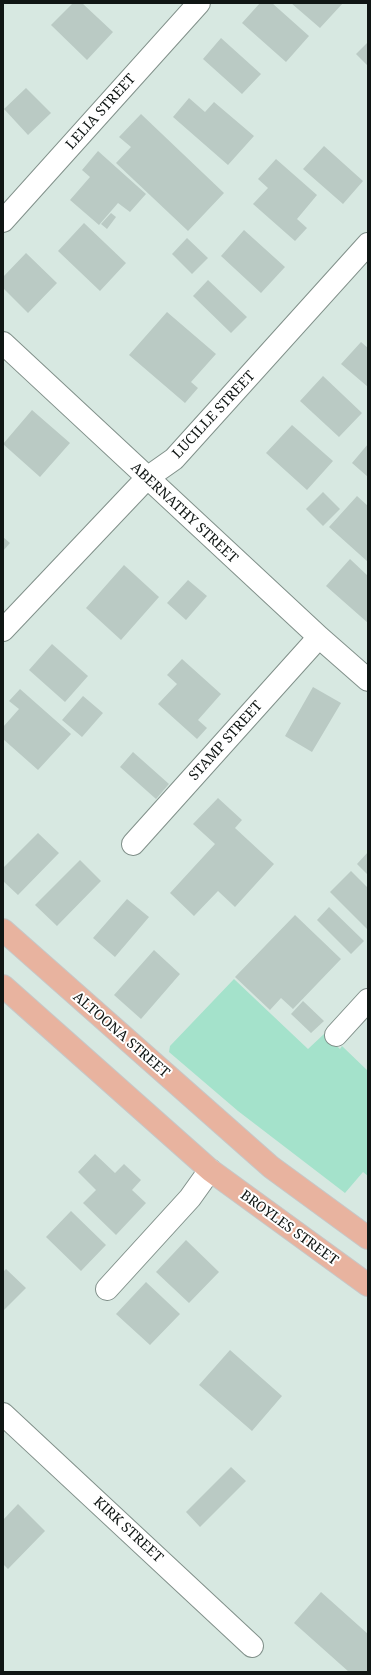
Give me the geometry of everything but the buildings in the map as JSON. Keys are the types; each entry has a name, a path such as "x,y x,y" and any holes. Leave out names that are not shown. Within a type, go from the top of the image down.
{"main road":[{"name":"ALTOONA STREET","path":"3,930 271,1167 368,1238"},
{"path":"3,986 210,1170"},
{"name":"BROYLES STREET","path":"210,1170 368,1285"}],"street":[{"name":"LELIA STREET","path":"3,221 199,3"},
{"name":"LUCILLE STREET","path":"3,630 146,478 174,459 368,244"},
{"name":"ABERNATHY STREET","path":"3,343 146,478 368,680"},
{"name":"STAMP STREET","path":"133,844 319,637"},
{"path":"336,1035 368,1000"},
{"path":"107,1289 190,1198 210,1170"},
{"name":"KIRK STREET","path":"3,1414 252,1646"}],"green space":[{"path":"234,979 308,1049 324,1034 340,1049 342,1046 368,1071 368,1176 363,1172 345,1193 238,1111 169,1052 170,1046"}]}
